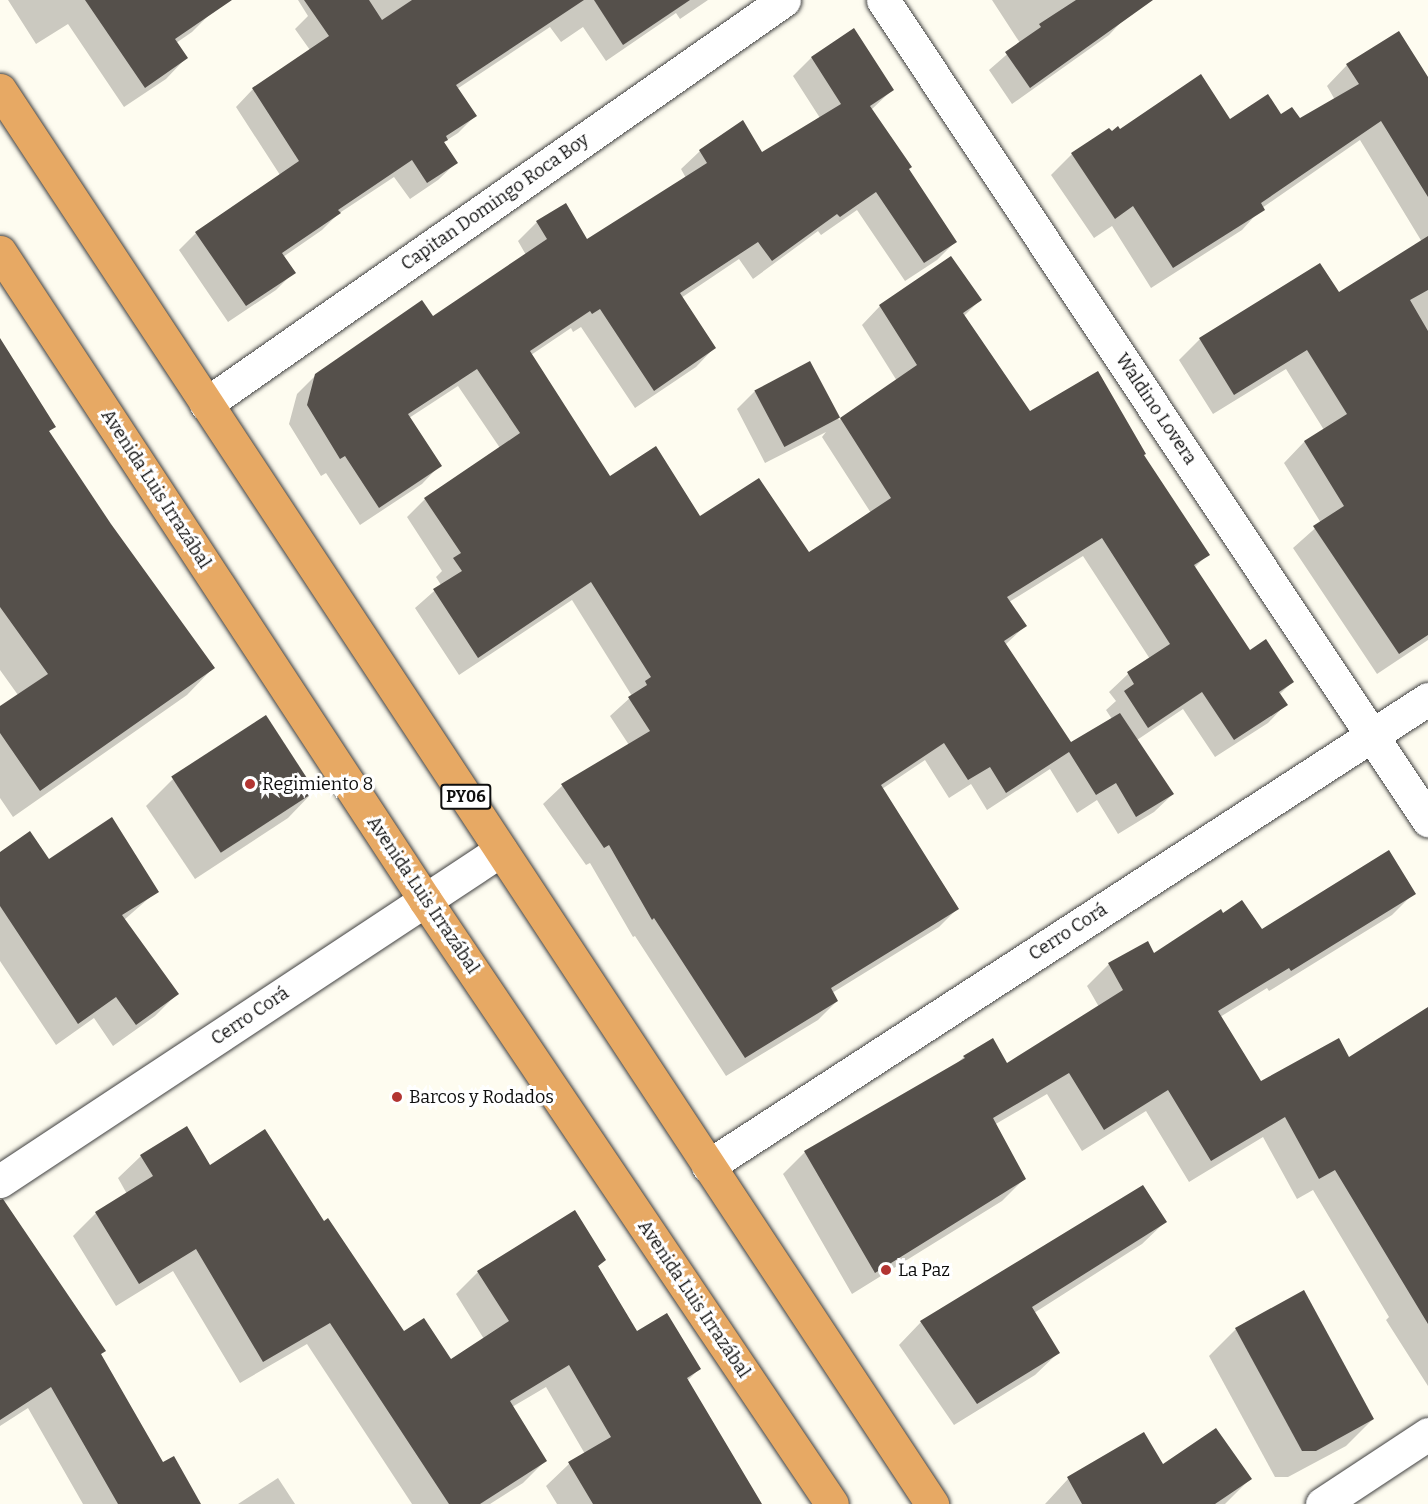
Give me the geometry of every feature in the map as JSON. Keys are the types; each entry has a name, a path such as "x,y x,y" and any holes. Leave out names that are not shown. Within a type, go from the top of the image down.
{"highway":[{"name":"PY06","path":"0,90 932,1504"},
{"name":"Avenida Luis Irrazábal","path":"0,252 425,900 832,1504"}],"street":[{"name":"Capitan Domingo Roca Boy","path":"206,404 784,0"},
{"name":"Waldino Lovera","path":"883,0 1428,820"},
{"name":"Cerro Corá","path":"708,1166 1428,699"},
{"name":"Cerro Corá","path":"0,1181 501,850"},
{"path":"1322,1504 1428,1434"}],"building":[{"path":"85,0 232,0 175,39 188,58 145,88"},
{"path":"304,0 369,0 382,20 412,0 584,0 456,85 477,116 446,136 448,140 444,142 458,163 427,183 412,160 338,210 341,213 282,253 296,273 246,306 195,232 299,161 252,88 329,36"},
{"path":"594,0 690,0 623,45"},
{"path":"1076,0 1153,0 1030,88 1005,52 1041,27 1039,24"},
{"path":"854,28 894,90 870,106 912,167 909,169 957,242 924,263 876,192 840,217 837,214 772,261 758,242 680,293 716,348 654,391 600,309 592,314 590,311 530,351 610,476 656,446 700,516 759,478 809,552 823,543 891,498 840,418 917,365 879,305 951,256 982,300 963,313 1030,411 1098,371 1146,454 1144,455 1210,555 1194,565 1250,650 1266,639 1294,682 1279,692 1288,705 1234,740 1202,692 1148,728 1124,691 1134,684 1127,672 1170,644 1102,538 1007,597 1027,626 1004,641 1071,742 1120,713 1174,794 1136,817 1116,783 1096,795 1069,752 1006,793 990,767 968,780 944,743 881,785 959,909 831,988 838,1001 745,1058 654,918 652,920 609,845 604,848 561,784 650,731 628,697 647,685 645,681 651,677 591,582 478,658 433,589 462,571 453,558 461,553 424,498 520,433 477,369 408,414 442,466 379,508 345,456 340,459 307,405 315,374 422,300 433,316 547,239 536,221 566,203 587,239 707,163 699,150 743,120 762,152 841,104 811,57"},
{"path":"1399,31 1428,77 1428,197 1381,121 1261,203 1265,210 1173,268 1133,206 1115,219 1071,153 1109,128 1112,131 1118,126 1120,129 1201,74 1230,119 1268,94 1281,114 1292,107 1300,118 1359,84 1346,64"},
{"path":"1428,236 1428,290 1410,300 1428,331 1428,635 1399,654 1313,526 1344,506 1304,441 1347,414 1307,350 1234,395 1199,338 1320,263 1339,292"},
{"path":"0,338 56,427 49,431 111,524 215,668 40,791 0,733 0,706 48,674 0,607"},
{"path":"810,361 840,418 784,447 754,391"},
{"path":"266,715 316,791 221,853 171,777"},
{"path":"112,817 159,892 122,915 179,994 136,1025 116,997 78,1024 0,906 0,852 30,831 49,859"},
{"path":"1389,850 1416,894 1291,971 1289,968 1218,1011 1261,1081 1339,1038 1349,1057 1428,1007 1428,1324 1335,1170 1319,1179 1285,1117 1211,1161 1168,1090 1104,1130 1069,1073 993,1118 1026,1179 875,1273 804,1151 965,1058 963,1056 993,1038 1007,1063 1123,990 1108,963 1148,941 1154,953 1221,909 1223,913 1242,900 1262,929"},
{"path":"187,1126 210,1165 265,1129 324,1221 328,1218 404,1331 424,1318 451,1359 509,1321 477,1271 575,1210 606,1260 598,1266 637,1331 667,1313 701,1369 687,1378 762,1504 593,1504 568,1462 611,1437 569,1365 510,1401 547,1461 480,1504 449,1504 330,1323 263,1362 196,1249 139,1284 95,1212 153,1176 140,1155"},
{"path":"1143,1185 1167,1222 1032,1307 1060,1353 977,1404 920,1321"},
{"path":"3,1199 106,1351 101,1354 163,1462 174,1456 201,1504 118,1504 51,1387 0,1420 0,1200"},
{"path":"1304,1290 1374,1419 1316,1451 1302,1451 1235,1328"},
{"path":"1216,1428 1252,1479 1215,1504 1082,1504 1067,1477 1144,1432 1163,1464"}],"place":[{"name":"Regimiento 8","path":"250,784"},
{"name":"Barcos y Rodados","path":"397,1097"},
{"name":"La Paz","path":"886,1270"}]}
